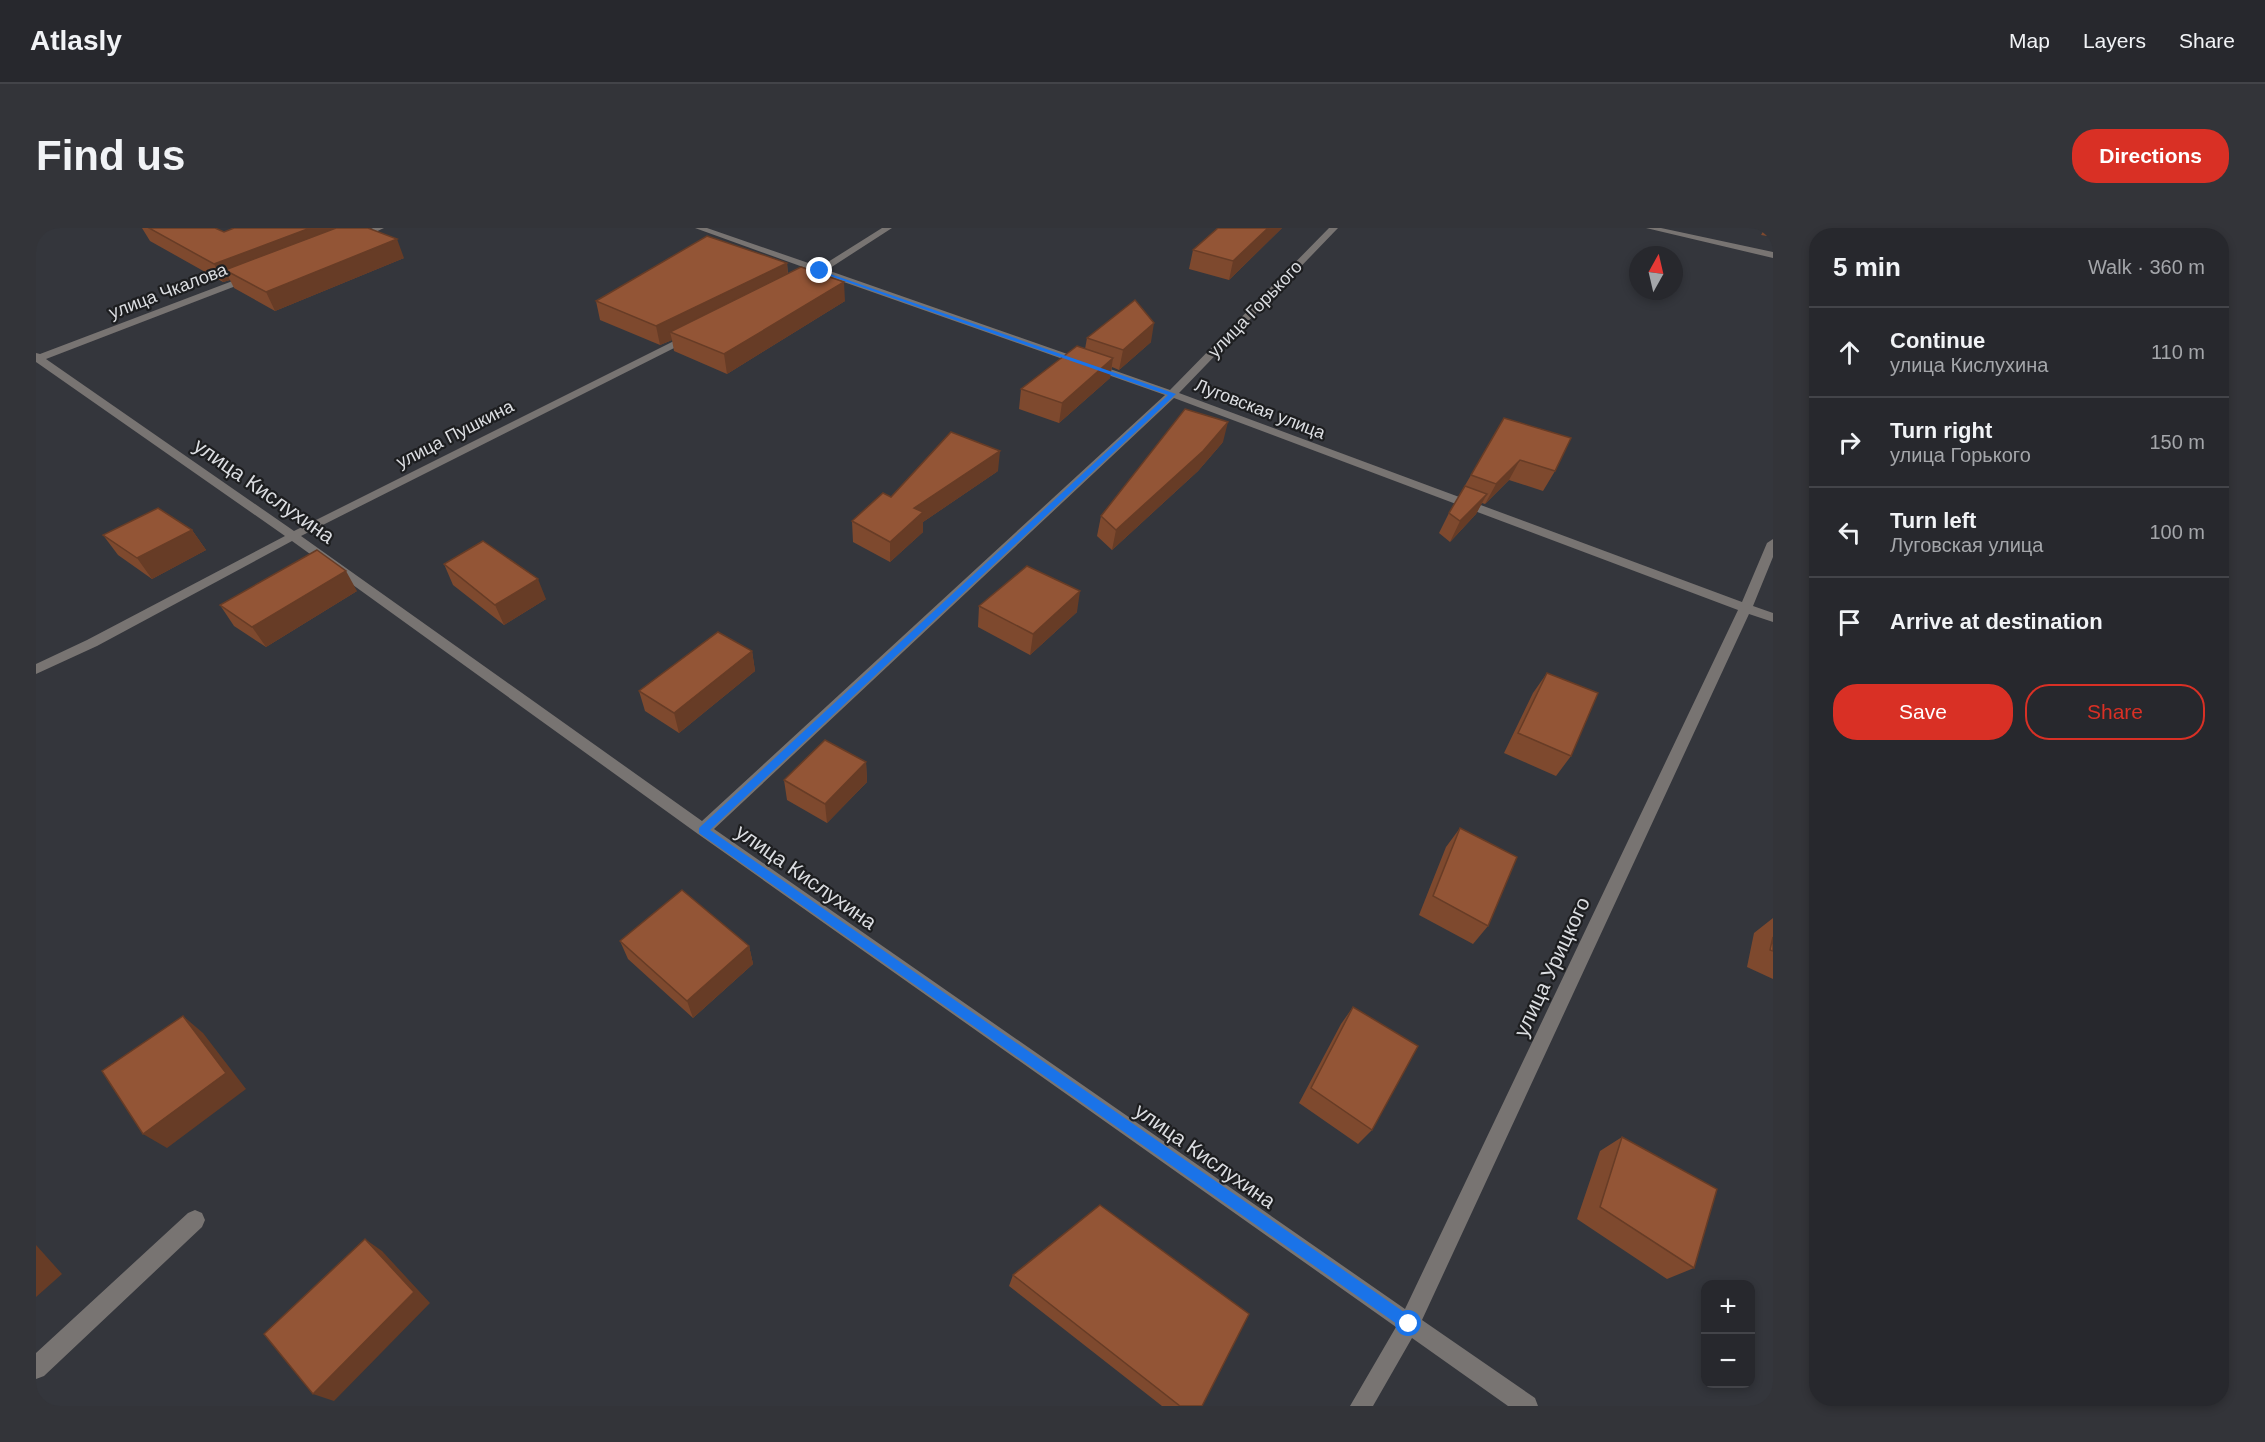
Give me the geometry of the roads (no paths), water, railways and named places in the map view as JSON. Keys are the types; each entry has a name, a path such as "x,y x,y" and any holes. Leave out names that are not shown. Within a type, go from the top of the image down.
{"street":[{"path":"347,241 380,228"},
{"name":"Луговская улица","path":"699,228 1172,394 1773,618"},
{"path":"810,276 888,228"},
{"name":"улица Горького","path":"703,830 1172,394 1334,228"},
{"path":"1650,228 1773,255"},
{"name":"улица Чкалова","path":"37,357 259,274"},
{"name":"улица Пушкина","path":"36,669 92,644 293,536 704,329"},
{"name":"улица Кислухина","path":"37,357 293,536 703,830 1527,1406"},
{"name":"улица Урицкого","path":"1361,1406 1409,1324 1745,609 1773,543"},
{"path":"36,1368 195,1220"}]}
